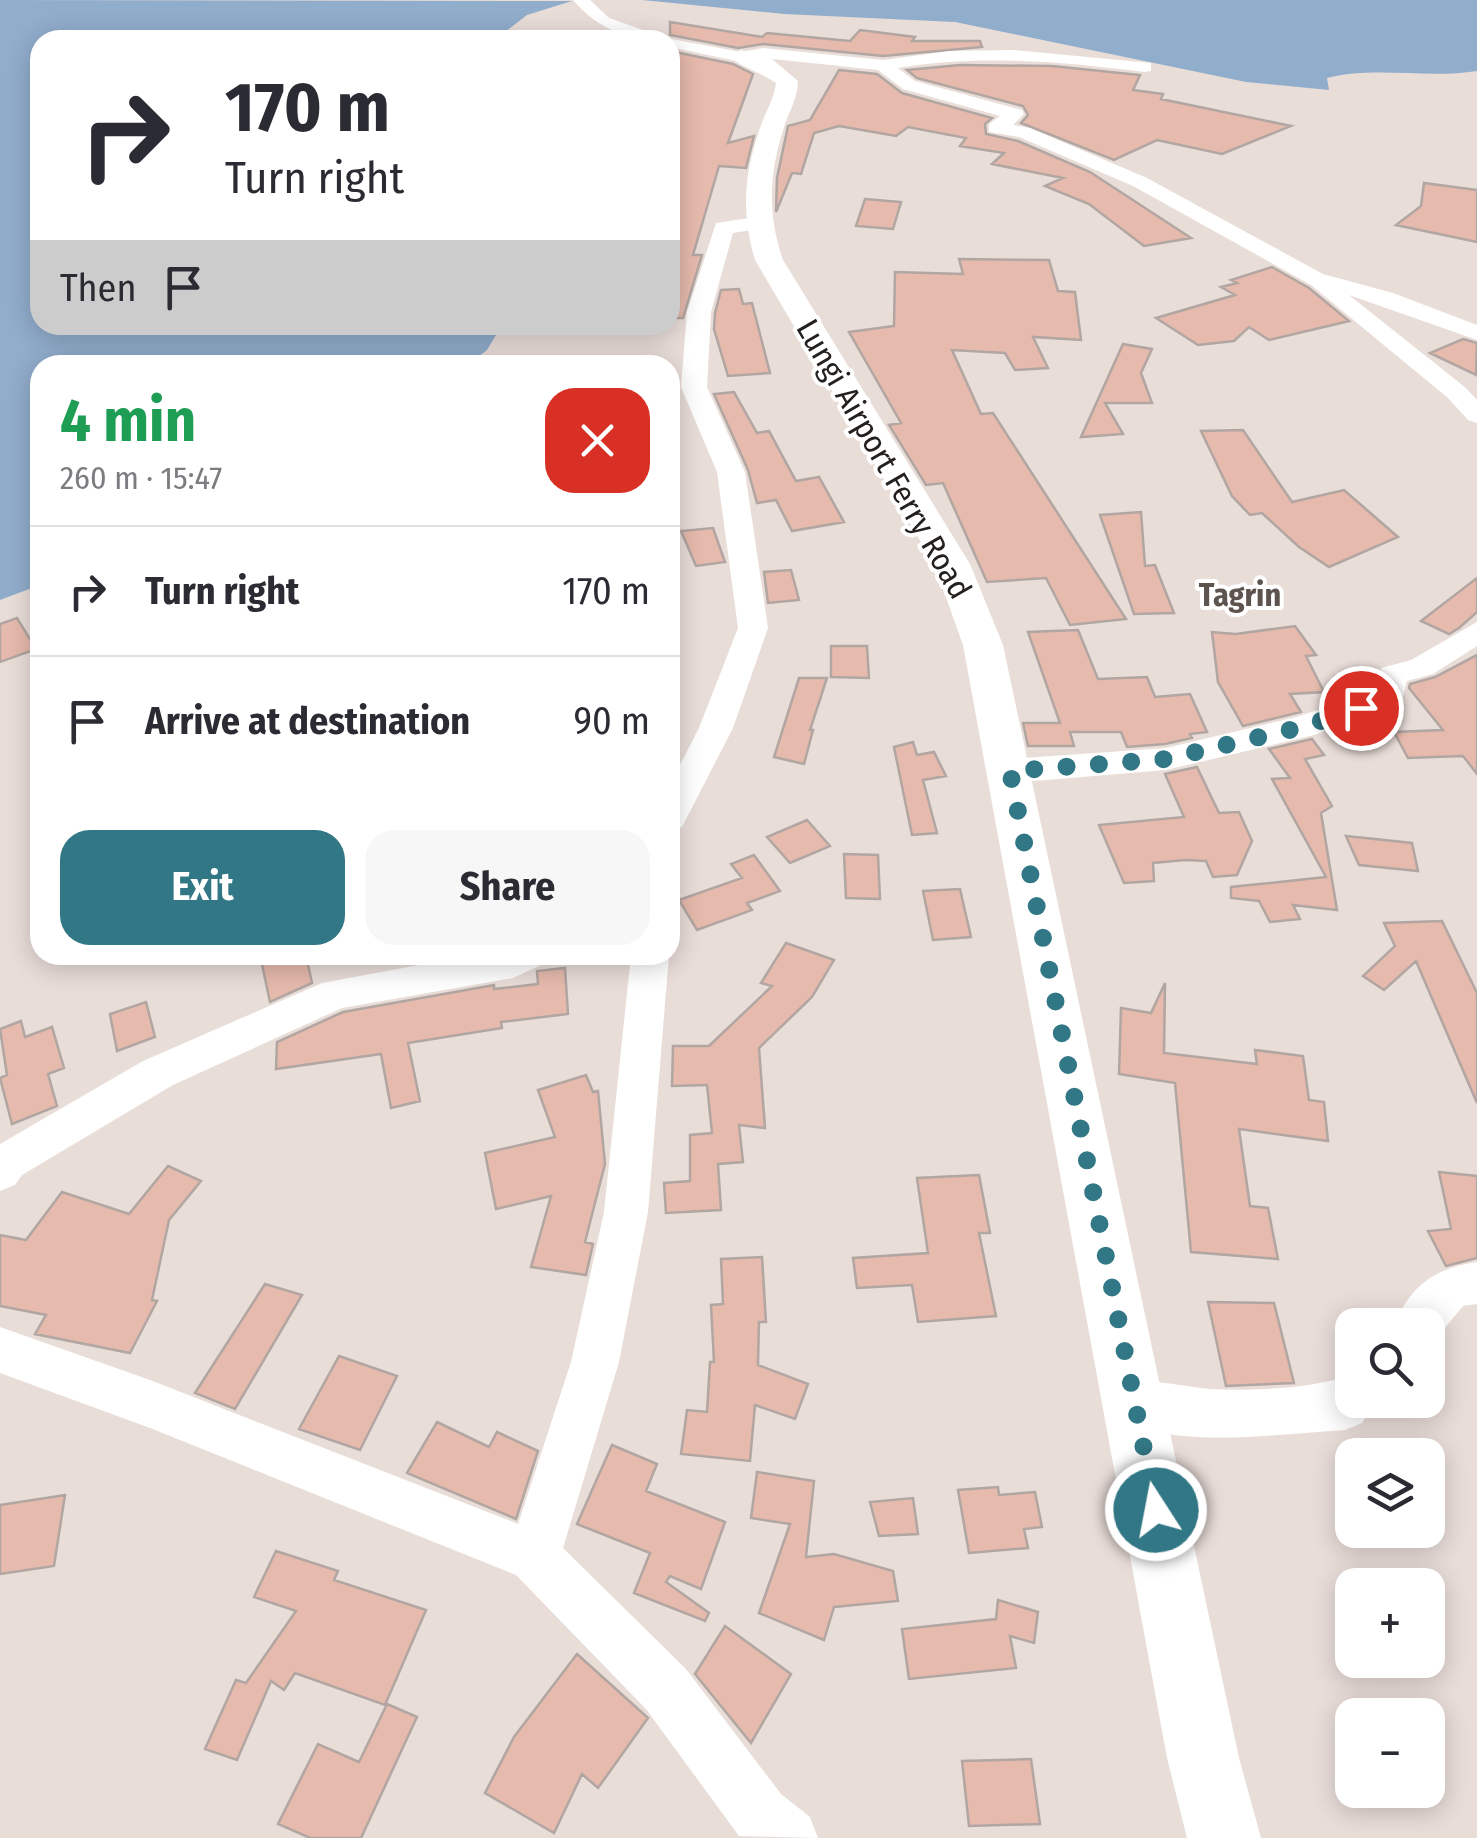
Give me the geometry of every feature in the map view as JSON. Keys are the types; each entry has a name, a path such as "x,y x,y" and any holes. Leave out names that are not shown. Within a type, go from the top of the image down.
{"main road":[{"name":"Lungi Airport Ferry Road","path":"741,57 764,64 787,81 788,92 776,117 760,178 756,223 777,274 942,548 970,602 1010,771 1204,1758 1224,1838"}],"street":[{"path":"581,0 603,22 628,30"},
{"path":"680,44 741,57 763,53 883,66 951,54 993,53 1041,54 1145,66"},
{"path":"883,66 910,85 1015,114 996,128 1023,132 1140,182 1315,279 1356,316 1457,393 1477,415"},
{"path":"680,798 716,728 753,628 731,472 694,388 699,312 724,228 756,223"},
{"path":"1315,279 1385,298 1477,333"},
{"path":"1010,771 1166,759 1302,727 1390,698 1392,675 1422,667 1477,632"},
{"path":"0,1172 7,1162 158,1073 336,994 502,965"},
{"path":"534,1556 595,1362 626,1212 649,965"},
{"path":"1432,1308 1450,1287 1477,1282"},
{"path":"0,1350 150,1404 534,1556 666,1689 760,1816 789,1838"},
{"path":"1135,1404 1213,1413 1335,1407"}],"water":[{"path":"0,0 572,1 527,15 508,30 30,30 30,335 496,335 480,355 30,355 30,589 0,600"},
{"path":"642,0 1477,0 1477,71 1345,75 1327,78 1329,90 1246,82 955,22 784,14"}],"building":[{"path":"670,22 762,37 767,33 850,41 860,30 915,37 912,41 980,41 982,47 883,56 763,44 738,48 680,37 680,30 670,30"},
{"path":"680,53 733,64 753,74 728,143 754,136 746,168 719,166 693,255 702,255 683,318"},
{"path":"960,65 1052,66 1140,75 1133,90 1291,126 1222,154 1157,140 1114,160 1021,123 1028,115 1023,106 917,78 907,70"},
{"path":"839,70 877,74 902,93 992,118 985,124 986,134 1018,141 1090,172 1191,238 1144,246 1089,204 1045,186 1063,178 992,164 1004,153 960,146 966,138 908,127 896,136 839,126 814,133 801,174 792,173 776,212 777,178 788,126 810,120"},
{"path":"1424,183 1477,190 1477,242 1396,225 1421,206"},
{"path":"865,199 901,202 893,229 856,226"},
{"path":"959,259 1049,260 1058,291 1075,292 1081,340 1033,337 1048,368 1015,370 1005,353 952,350 981,414 993,413 1126,619 1070,625 1046,578 987,582 943,483 926,485 889,425 901,423 849,332 894,326 895,272 963,274"},
{"path":"1272,267 1309,288 1349,321 1269,340 1249,327 1234,341 1198,345 1156,318 1235,295 1221,287"},
{"path":"739,289 743,304 752,303 770,373 728,376 714,329 715,313 721,290"},
{"path":"1463,339 1477,343 1476,375 1430,353"},
{"path":"1123,344 1152,349 1141,373 1152,403 1105,403 1123,434 1081,437"},
{"path":"734,392 757,433 769,431 796,481 819,477 844,522 792,531 776,500 757,503 748,470 714,394"},
{"path":"1243,430 1292,502 1344,490 1398,537 1329,567 1299,547 1262,513 1250,515 1232,496 1201,431"},
{"path":"1141,512 1145,566 1155,565 1174,613 1134,614 1100,515"},
{"path":"713,528 725,562 696,566 681,531"},
{"path":"791,570 799,600 768,603 764,572"},
{"path":"1477,578 1477,612 1459,628 1449,634 1421,621"},
{"path":"17,618 30,639 30,651 0,662 0,624"},
{"path":"1295,626 1316,655 1306,656 1324,692 1290,694 1301,712 1243,726 1218,682 1212,632 1236,634"},
{"path":"1078,630 1098,679 1147,677 1155,697 1190,694 1207,732 1165,744 1127,747 1121,732 1070,732 1074,746 1028,746 1023,723 1060,723 1028,632"},
{"path":"831,646 867,646 869,678 831,677"},
{"path":"1477,655 1477,774 1463,756 1408,758 1394,732 1443,730 1409,688 1410,684 1435,677"},
{"path":"799,678 827,678 804,764 774,757"},
{"path":"1312,739 1324,755 1305,759 1332,806 1321,813 1337,910 1293,905 1300,919 1270,922 1259,901 1231,898 1231,887 1326,877 1272,779 1290,778 1269,749"},
{"path":"913,742 917,755 934,752 946,776 923,780 937,833 912,835 894,747"},
{"path":"1197,767 1219,813 1239,812 1252,841 1237,875 1213,877 1206,861 1185,860 1153,863 1154,881 1124,883 1099,825 1184,817 1165,774"},
{"path":"807,820 830,846 790,863 767,837"},
{"path":"1346,836 1412,843 1418,871 1359,865"},
{"path":"844,854 878,855 880,899 846,898"},
{"path":"754,855 780,891 747,903 752,910 697,930 680,900 742,878 731,864"},
{"path":"960,889 971,937 933,940 923,891"},
{"path":"1442,921 1477,993 1477,1103 1416,961 1384,990 1363,976 1395,946 1384,923"},
{"path":"786,943 834,960 812,997 759,1048 765,1128 739,1125 743,1162 718,1164 721,1210 666,1213 664,1183 690,1181 690,1135 712,1133 707,1085 672,1086 673,1046 709,1046 772,986 761,983"},
{"path":"262,965 308,965 312,983 270,1002"},
{"path":"565,968 568,1014 501,1022 502,1028 408,1043 420,1101 391,1108 381,1054 276,1069 277,1042 343,1012 494,985 494,989 538,984 537,971"},
{"path":"1165,983 1164,1053 1257,1064 1255,1050 1303,1056 1309,1100 1324,1102 1328,1141 1239,1129 1250,1206 1268,1208 1278,1259 1191,1252 1175,1083 1119,1074 1121,1008 1151,1013"},
{"path":"146,1002 155,1037 117,1051 110,1014"},
{"path":"21,1021 25,1037 52,1027 64,1068 48,1074 57,1106 12,1124 0,1078 7,1075 0,1029"},
{"path":"586,1075 593,1092 598,1091 605,1164 585,1242 593,1244 586,1275 531,1267 551,1196 496,1209 485,1153 555,1137 538,1090"},
{"path":"168,1166 201,1181 169,1220 152,1300 157,1301 130,1353 35,1334 46,1315 0,1306 0,1235 26,1240 62,1192 129,1214"},
{"path":"1439,1172 1477,1176 1477,1258 1446,1266 1428,1231 1451,1229"},
{"path":"979,1175 990,1233 979,1233 996,1316 918,1322 912,1285 857,1288 853,1258 928,1253 917,1178"},
{"path":"762,1257 766,1322 759,1322 758,1365 808,1384 795,1419 755,1405 750,1461 681,1454 687,1410 707,1412 710,1362 714,1362 711,1305 723,1304 721,1259"},
{"path":"265,1284 302,1295 235,1409 195,1393"},
{"path":"1208,1302 1274,1303 1294,1383 1226,1386"},
{"path":"339,1356 397,1376 360,1450 299,1429"},
{"path":"437,1422 489,1447 497,1432 538,1451 516,1519 407,1473"},
{"path":"612,1445 657,1464 646,1491 725,1522 701,1589 670,1576 666,1582 709,1613 705,1621 634,1593 650,1553 577,1524"},
{"path":"757,1472 814,1481 806,1557 834,1554 893,1571 898,1601 834,1607 824,1640 759,1613 790,1524 751,1518"},
{"path":"998,1487 999,1495 1035,1492 1042,1527 1024,1529 1028,1548 969,1553 958,1490"},
{"path":"65,1495 54,1566 0,1574 0,1505"},
{"path":"913,1498 918,1534 879,1536 870,1502"},
{"path":"276,1551 338,1571 334,1580 426,1610 385,1705 295,1673 284,1690 271,1681 237,1760 205,1749 236,1680 246,1683 296,1611 254,1597"},
{"path":"998,1600 1038,1612 1034,1643 1010,1636 1016,1668 909,1679 902,1629 996,1619"},
{"path":"725,1626 791,1674 751,1743 695,1674"},
{"path":"577,1654 648,1718 598,1788 582,1774 554,1833 485,1793 514,1737"},
{"path":"387,1704 417,1717 361,1838 310,1838 278,1824 318,1744 359,1762"},
{"path":"1031,1759 1040,1824 969,1826 962,1761"}],"district":[{"name":"Tagrin","path":"1240,595"}],"route":[{"path":"1156,1510 1010,771 1166,759 1302,727 1361,708"}]}
